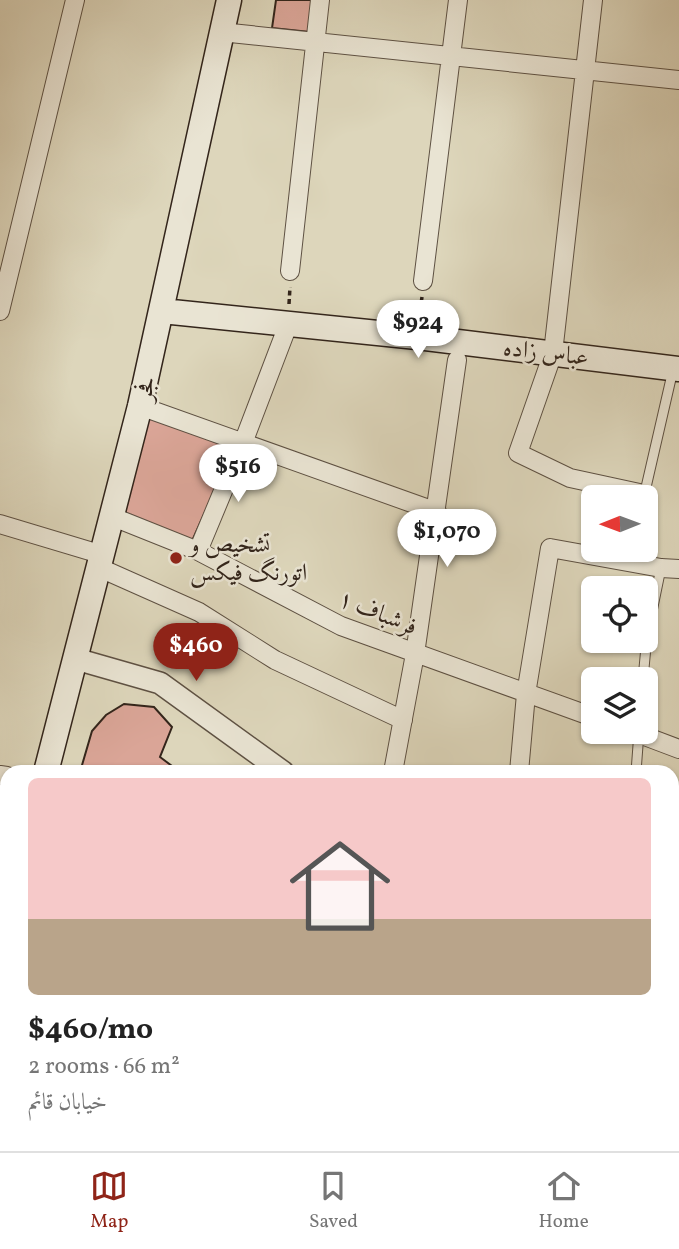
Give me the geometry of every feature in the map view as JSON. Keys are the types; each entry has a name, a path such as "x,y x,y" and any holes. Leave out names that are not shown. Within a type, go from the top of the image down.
{"main road":[{"name":"فجر","path":"48,765 141,406 229,0"},
{"name":"عباس زاده","path":"162,312 417,337 676,369"}],"street":[{"path":"0,311 75,0"},
{"path":"290,271 320,0"},
{"path":"424,281 458,0"},
{"path":"593,0 553,354 518,453 570,478 599,485"},
{"path":"221,33 679,80"},
{"path":"198,551 288,325"},
{"path":"394,765 437,512 457,360"},
{"path":"141,406 437,512"},
{"name":"فرشباف ۱","path":"113,517 198,551 341,626 581,713"},
{"path":"0,524 102,561 199,612 275,660 403,720"},
{"path":"520,765 526,694 550,548 581,551"},
{"path":"648,562 670,569"},
{"path":"76,659 160,683 273,765"},
{"path":"658,740 679,749"}],"lane":[{"path":"647,485 676,369"},
{"path":"644,667 647,636 670,569"},
{"path":"636,765 637,744"}],"path":[{"path":"288,325 290,271"},
{"path":"417,337 424,281"}],"building":[{"path":"276,0 314,0 310,32 272,28"},
{"path":"147,415 234,448 192,541 122,513"},
{"path":"124,704 154,707 172,727 160,757 171,765 82,765 92,731 106,715"}],"place":[{"name":"تشخیص و اتورنگ فیکس","path":"176,558"}]}
